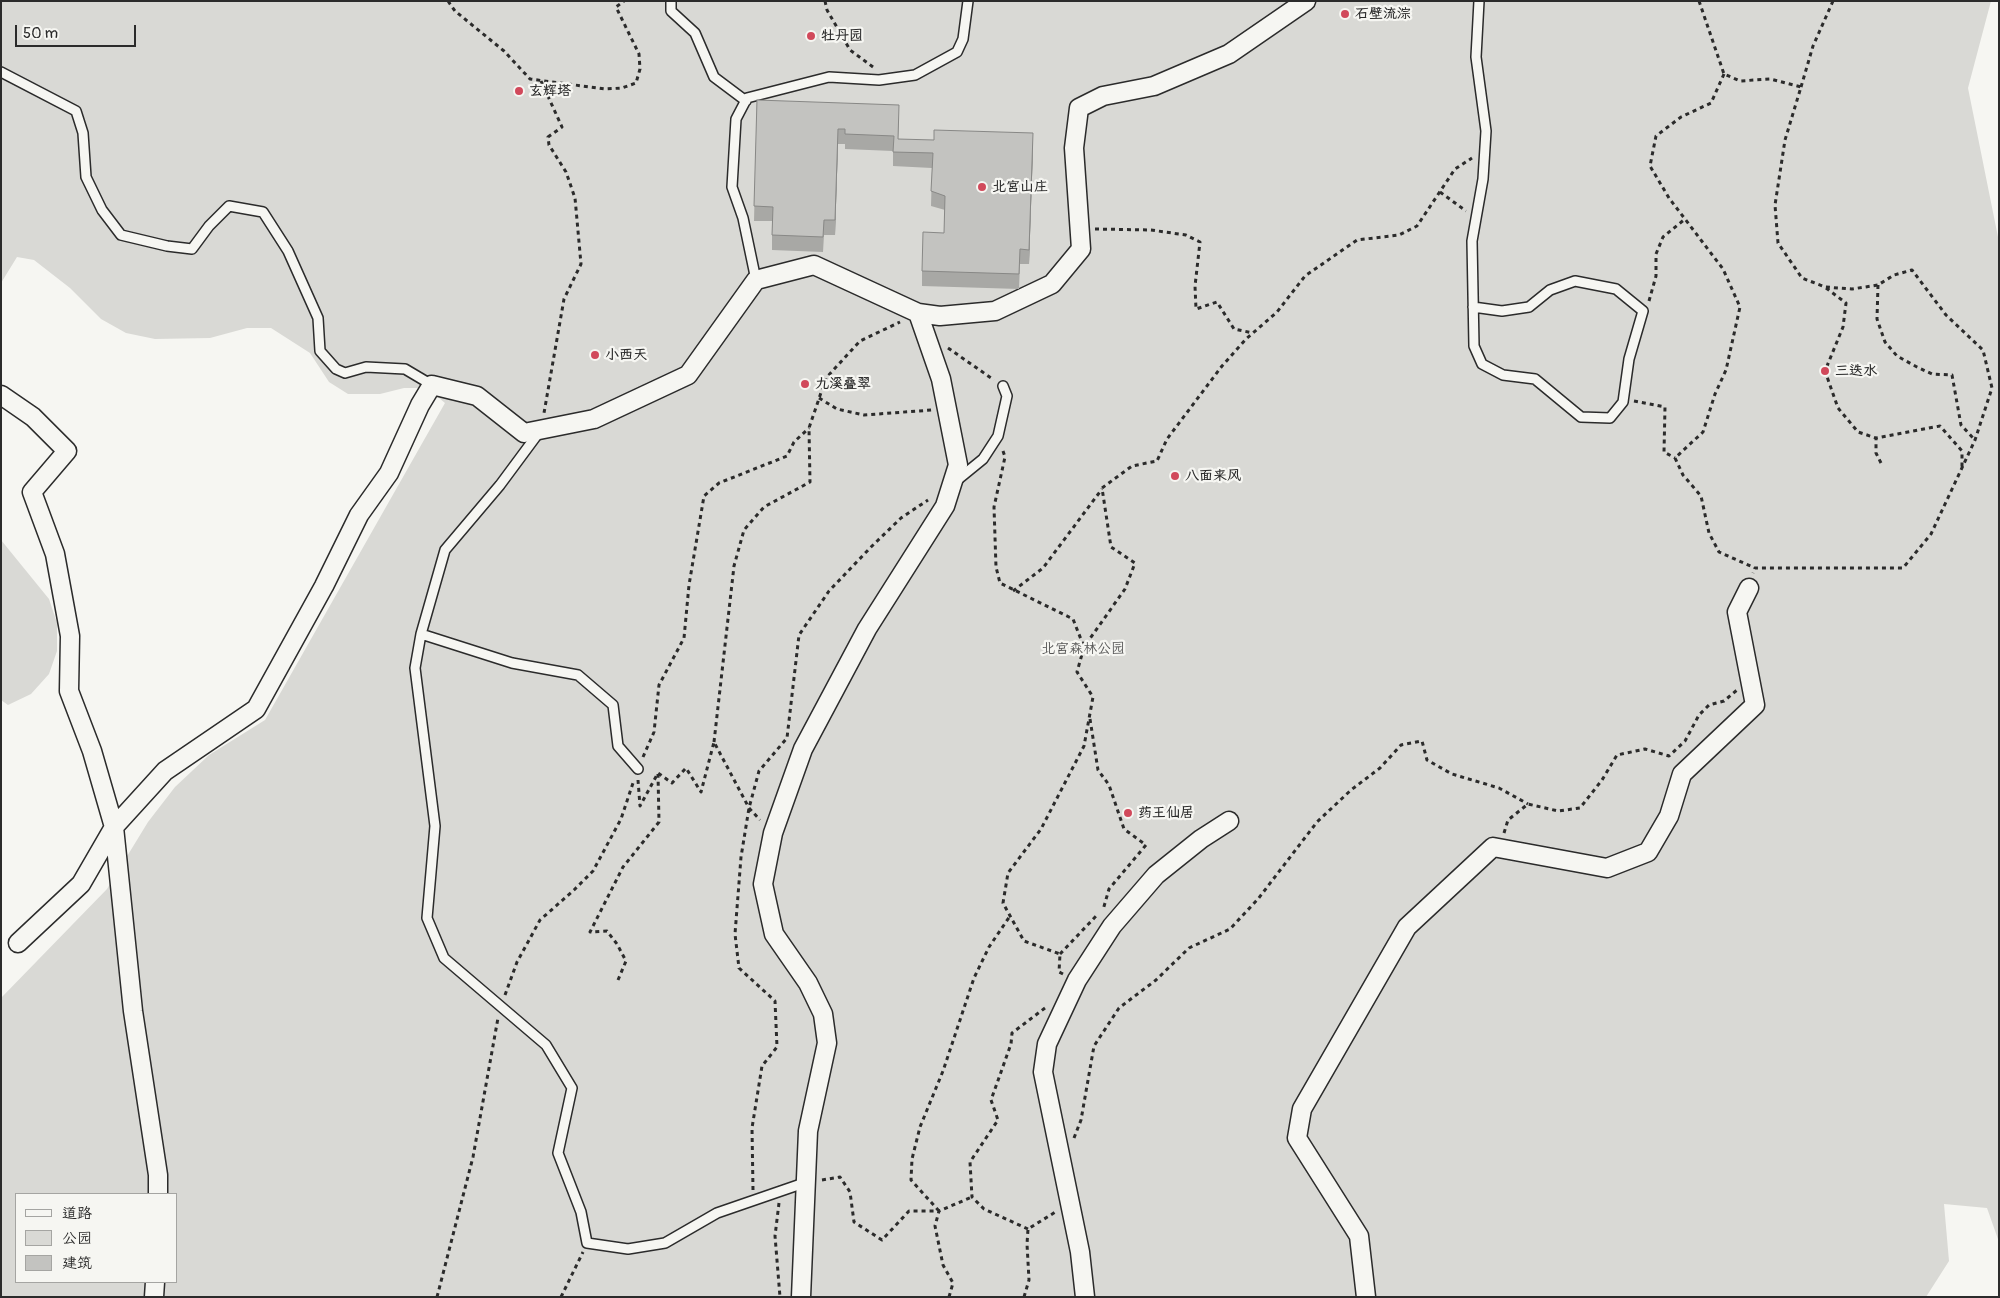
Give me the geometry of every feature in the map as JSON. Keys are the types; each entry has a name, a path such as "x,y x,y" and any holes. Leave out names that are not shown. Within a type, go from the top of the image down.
{"street":[{"path":"18,942 81,884 114,827 165,770 256,710 324,586 359,515 389,473 420,405 432,385 477,396 524,433 594,419 688,375 756,280 814,265 918,313 940,316 995,311 1052,284 1081,249 1074,148 1079,108 1103,96 1154,86 1230,54 1306,1"},
{"path":"801,1297 804,1183 808,1131 827,1043 823,1014 808,983 774,934 762,884 773,833 803,749 867,629 945,506 958,465 941,379 918,313"},
{"path":"1,395 33,417 67,451 32,492 55,554 70,636 69,691 92,751 114,827 133,1011 158,1175 158,1193"},
{"path":"1366,1297 1359,1236 1297,1138 1302,1109 1407,927 1493,847 1607,868 1648,852 1669,816 1682,774 1756,705 1737,612 1749,588"},
{"path":"1086,1297 1070,1203 1043,1072 1047,1044 1077,980 1112,926 1156,874 1201,839 1229,821"},
{"path":"154,1297 155,1283"}],"lane":[{"path":"671,1 671,10 696,33 714,77 746,101"},
{"path":"756,280 743,218 732,187 736,119 747,98 829,77 888,78 915,75 957,52 963,39 968,1"},
{"path":"1473,307 1502,310 1529,307 1550,290 1575,281 1616,289 1643,311 1629,359 1623,402 1610,418 1581,417 1535,379 1503,375 1482,364 1474,346 1473,307 1472,241 1483,179 1486,131 1476,57 1476,12 1479,1"},
{"path":"1,72 76,111 83,133 86,177 102,210 121,235 167,246 192,249 209,226 229,206 263,212 288,251 318,318 320,351 336,369 345,373 366,367 405,369 432,385"},
{"path":"952,484 983,459 998,436 1007,396 1003,386"},
{"path":"542,429 500,486 445,550 421,634 415,668 436,826 427,918 444,958 546,1045 572,1088 558,1153 581,1212 587,1243 628,1248 665,1243 718,1213 804,1183"},
{"path":"421,634 512,663 578,675 612,705 618,746 638,769"}],"path":[{"path":"448,1 455,11 504,51 530,79 605,89 622,88 636,82 640,69 639,54 616,7 624,1"},
{"path":"825,1 827,10 850,50 888,78"},
{"path":"1675,458 1703,432 1715,394 1726,370 1740,308 1723,269 1668,198 1650,166 1656,136 1681,117 1711,103 1724,74 1699,1"},
{"path":"1833,1 1813,46 1785,140 1776,205 1778,243 1802,278 1825,287 1846,303 1843,327 1825,371 1838,408 1858,432 1876,438 1940,426 1962,451 1962,468"},
{"path":"1724,74 1740,81 1770,79 1801,87"},
{"path":"541,81 562,127 548,137 550,145 566,172 575,198 581,264 564,299 542,429"},
{"path":"1013,591 1043,568 1102,488 1132,466 1157,461 1167,439 1177,429 1222,366 1253,333 1277,312 1305,276 1357,240 1399,235 1417,226 1455,169 1485,149"},
{"path":"1440,192 1475,217"},
{"path":"1643,311 1649,302 1656,276 1656,254 1663,237 1685,219"},
{"path":"1080,230 1151,230 1186,235 1200,242 1195,286 1196,309 1217,302 1234,329 1253,333"},
{"path":"1623,402 1638,401 1665,408 1664,452 1675,458 1683,475 1701,496 1709,533 1720,552 1755,568 1903,568 1931,534 1976,440 1992,388 1983,350 1946,315 1912,270 1894,275 1878,285 1852,289 1825,287"},
{"path":"1878,285 1877,319 1885,342 1897,356 1917,367 1932,374 1952,375 1962,424 1976,440"},
{"path":"658,773 672,783 686,768 701,792 714,742 734,566 744,530 764,507 810,482 810,428 826,378 860,340 918,313"},
{"path":"924,331 1003,386"},
{"path":"819,398 837,409 864,416 946,408"},
{"path":"658,773 640,806 638,769 654,732 659,685 684,638 689,585 704,496 719,483 787,456 794,442 810,428"},
{"path":"998,436 1005,457 994,507 996,567 1000,584 1073,619 1084,648"},
{"path":"1876,438 1876,453 1881,463"},
{"path":"1060,954 1024,941 1003,903 1008,873 1041,829 1084,746 1093,697 1078,672 1084,648 1125,589 1135,563 1111,547 1102,488"},
{"path":"1749,588 1755,568"},
{"path":"1072,1145 1081,1120 1094,1046 1120,1008 1156,980 1189,948 1230,929 1258,899 1316,822 1351,790 1380,768 1401,745 1422,741 1427,760 1452,774 1499,788 1528,804 1558,812 1580,808 1602,780 1616,755 1645,749 1669,756 1685,741 1699,715 1709,705 1724,700 1750,680"},
{"path":"1057,980 1060,954 1102,910 1109,889 1146,845 1124,829 1109,785 1098,770 1090,716"},
{"path":"714,742 748,808 773,833"},
{"path":"618,980 626,961 617,944 607,932 590,932 623,867 659,822 658,773"},
{"path":"1500,848 1508,820 1528,804"},
{"path":"1102,910 1112,926"},
{"path":"939,1211 911,1180 912,1159 920,1127 943,1071 974,978 989,947 1010,916"},
{"path":"1059,972 1077,980"},
{"path":"1028,1229 984,1210 972,1197 970,1162 998,1120 991,1100 1011,1044 1012,1033 1052,1003"},
{"path":"804,1183 840,1177 850,1192 854,1222 882,1240 909,1211 939,1211 972,1197"},
{"path":"780,1297 775,1236 781,1191"},
{"path":"1028,1229 1070,1203"},
{"path":"939,1211 936,1226 943,1265 953,1283 949,1297"},
{"path":"1024,1297 1029,1280 1028,1229"},
{"path":"561,1297 587,1243"}],"green space":[{"name":"北宫森林公园","path":"1,1 1991,1 1968,88 1999,242 1999,1242 1987,1208 1944,1204 1949,1261 1926,1297 1,1297 1,998 107,889 148,822 175,787 209,755 265,720 445,403 427,388 404,388 380,394 348,394 329,382 310,353 271,328 247,328 210,338 155,339 126,333 101,319 70,288 34,260 17,257 1,283"},
{"path":"1,540 49,599 57,623 57,651 49,674 31,694 8,705 1,700"}],"building":[{"name":"北宫山庄","path":"757,100 899,105 898,139 934,140 934,130 1033,133 1029,250 1020,249 1019,274 922,271 923,232 944,233 945,196 931,191 933,153 893,152 894,136 845,134 845,129 838,129 835,220 824,220 823,237 772,235 773,207 754,206"}],"place":[{"name":"石壁流淙","path":"1345,14"},
{"name":"牡丹园","path":"811,36"},
{"name":"玄辉塔","path":"519,91"},
{"name":"北宫山庄","path":"982,187"},
{"name":"小西天","path":"595,355"},
{"name":"三迭水","path":"1825,371"},
{"name":"九溪叠翠","path":"805,384"},
{"name":"八面来风","path":"1175,476"},
{"name":"药王仙居","path":"1128,813"}]}
